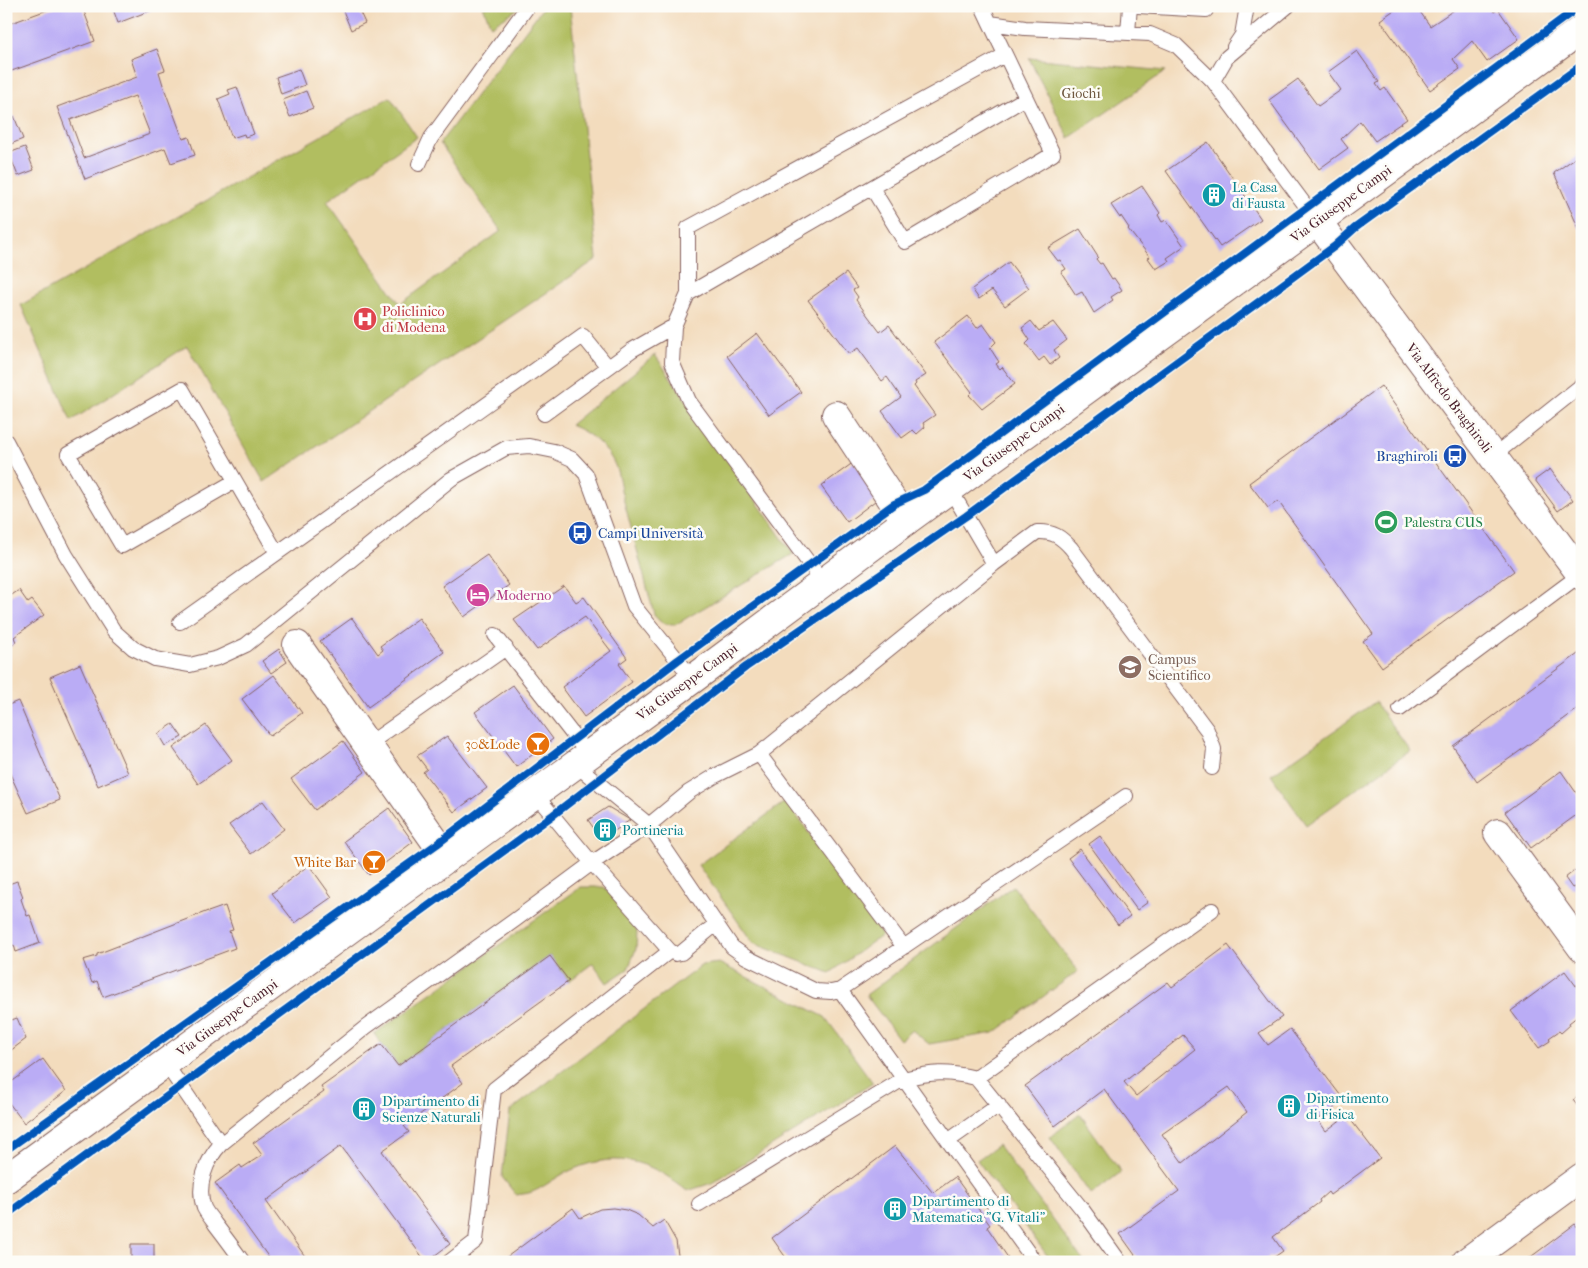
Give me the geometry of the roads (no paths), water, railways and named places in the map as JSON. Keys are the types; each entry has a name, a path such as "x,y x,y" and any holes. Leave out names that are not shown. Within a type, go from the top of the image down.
{"street":[{"name":"Via Giuseppe Campi","path":"6,1178 693,679 906,521 1582,29"},
{"name":"Via Alfredo Braghiroli","path":"1317,221 1581,575"},
{"path":"836,414 906,521"},
{"path":"297,645 447,858"},
{"path":"1498,833 1582,948"},
{"path":"1484,1257 1582,1177"}],"lane":[{"path":"419,164 431,138 528,6"},
{"path":"872,188 905,242 1053,154 982,6"},
{"path":"1128,33 1130,6"},
{"path":"1138,6 1206,10 1207,6"},
{"path":"1213,81 1242,35 1247,6"},
{"path":"1227,57 1288,6"},
{"path":"990,23 1024,28 1150,34 1176,45 1213,81 1317,221"},
{"path":"823,582 690,401 672,362 674,326 688,294 688,228 1005,55"},
{"path":"688,294 1026,98"},
{"path":"544,414 632,350 674,326"},
{"path":"180,622 583,336 608,367"},
{"path":"1493,456 1582,385"},
{"path":"235,481 122,546 68,454 182,389 277,553"},
{"path":"6,442 66,556 114,631 133,648 155,659 190,665 218,658 246,645 451,479 506,448 529,446 554,451 572,459 586,474 634,606 693,679"},
{"path":"950,489 994,564"},
{"path":"243,1262 205,1210 201,1196 201,1185 208,1163 214,1151 221,1144 366,1027 592,863 649,825 689,792 714,776 760,754 994,564 1037,532 1054,533 1063,539 1207,730 1214,749 1212,768"},
{"path":"1400,709 1581,575"},
{"path":"495,634 581,759 649,825 732,947 746,957 816,991 830,992 840,990 1126,796"},
{"path":"367,745 506,648"},
{"path":"760,754 904,946"},
{"path":"534,793 592,863 670,951 676,954 681,953 716,924"},
{"path":"976,1078 1212,910"},
{"path":"449,1262 476,1241 494,1089 670,951"},
{"path":"840,990 1035,1262"},
{"path":"165,1063 221,1144"},
{"path":"699,1204 903,1079 939,1072 976,1078 1082,1209 1120,1262"},
{"path":"948,1141 999,1106"}],"place":[{"name":"La Casa di Fausta","path":"1214,195"},
{"name":"Policlinico di Modena","path":"365,319"},
{"name":"Braghiroli","path":"1455,456"},
{"name":"Palestra CUS","path":"1386,522"},
{"name":"Campi Università","path":"580,533"},
{"name":"Moderno","path":"478,595"},
{"name":"Campus Scientifico","path":"1130,667"},
{"name":"30&Lode","path":"538,744"},
{"name":"Portineria","path":"605,830"},
{"name":"White Bar","path":"374,862"},
{"name":"Dipartimento di Fisica","path":"1289,1106"},
{"name":"Dipartimento di Scienze Naturali","path":"364,1109"},
{"name":"Dipartimento di Matematica \"G. Vitali\"","path":"895,1209"}],"park label":[{"name":"Giochi","path":"1081,93"}]}
